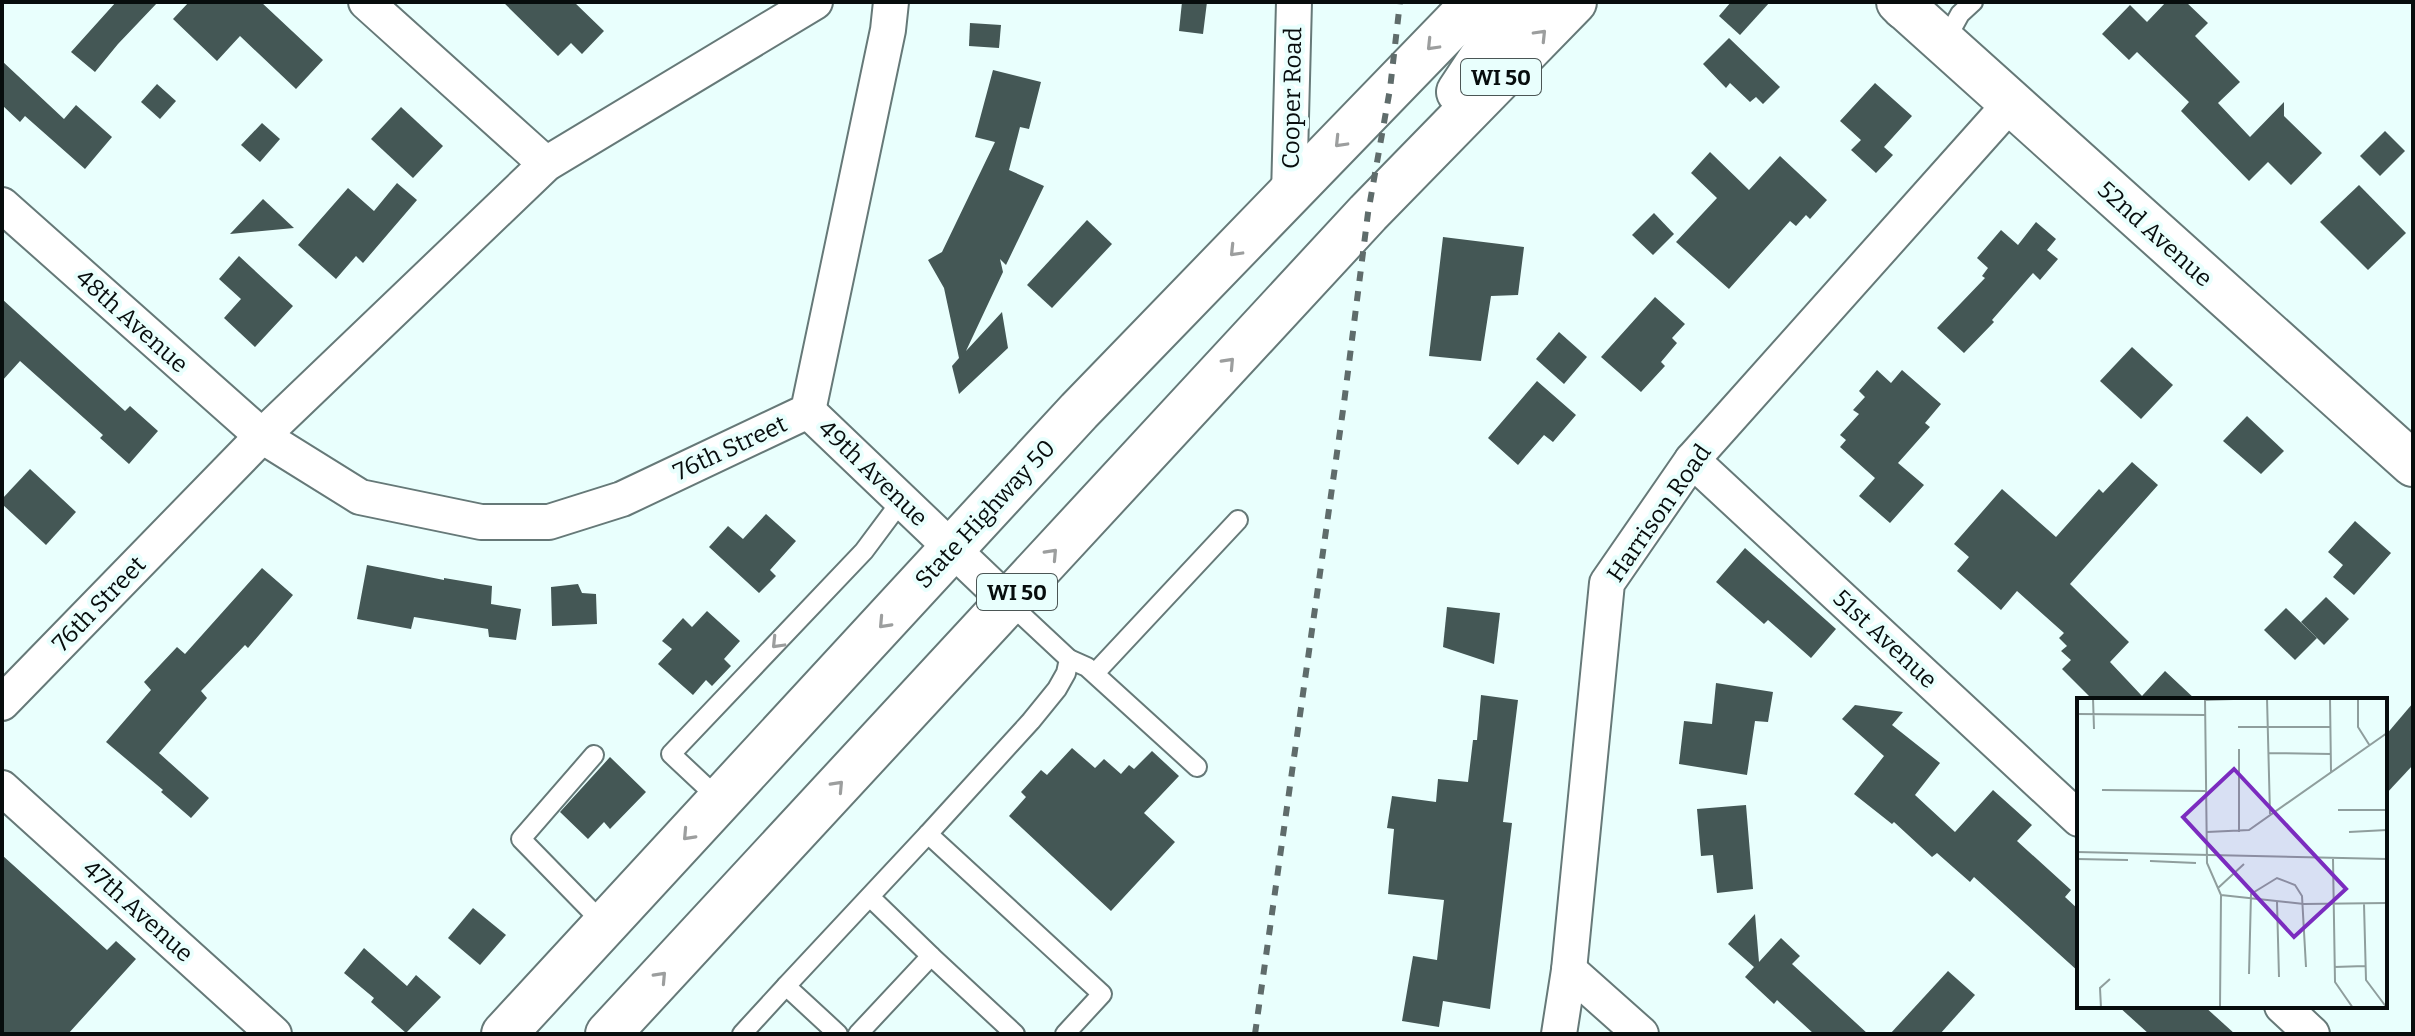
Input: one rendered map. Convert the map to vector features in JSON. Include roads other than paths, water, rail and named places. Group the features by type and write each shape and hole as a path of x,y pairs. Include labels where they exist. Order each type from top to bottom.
{"main road":[{"name":"State Highway 50","path":"504,1034 1079,411 1475,2"},
{"path":"1428,151 1467,78 1524,2"},
{"name":"WI 50","path":"608,1034 1368,213 1574,2"},
{"name":"52nd Avenue","path":"1902,4 2413,464"}],"street":[{"path":"366,2 546,164"},
{"name":"76th Street","path":"2,703 262,436 546,164 815,2"},
{"name":"76th Street","path":"262,436 360,497 481,522 549,522 622,499 808,411 888,30 891,2"},
{"name":"Cooper Road","path":"1289,195 1294,2"},
{"name":"Harrison Road","path":"1559,1034 1569,970 1607,583 1692,460 2010,104"},
{"name":"48th Avenue","path":"2,205 262,436"},
{"name":"49th Avenue","path":"808,411 1008,602"},
{"name":"51st Avenue","path":"1692,460 2077,817"},
{"name":"47th Avenue","path":"2,788 274,1034"},
{"path":"1569,970 1641,1034"},
{"path":"2284,1008 2312,1034"}],"lane":[{"path":"1944,43 1960,14 1973,2"},
{"path":"720,800 671,754 864,551 902,500"},
{"path":"1095,673 1238,520"},
{"path":"1008,602 1069,659 1095,673 1197,767"},
{"path":"742,1034 1031,721 1057,689 1066,673 1069,659"},
{"path":"594,755 521,839 605,925"},
{"path":"928,834 1102,994 1065,1034"},
{"path":"870,897 1015,1034"},
{"path":"858,1034 931,956"},
{"path":"786,986 838,1034"}],"railway":[{"path":"1255,1034 1400,2"}]}
